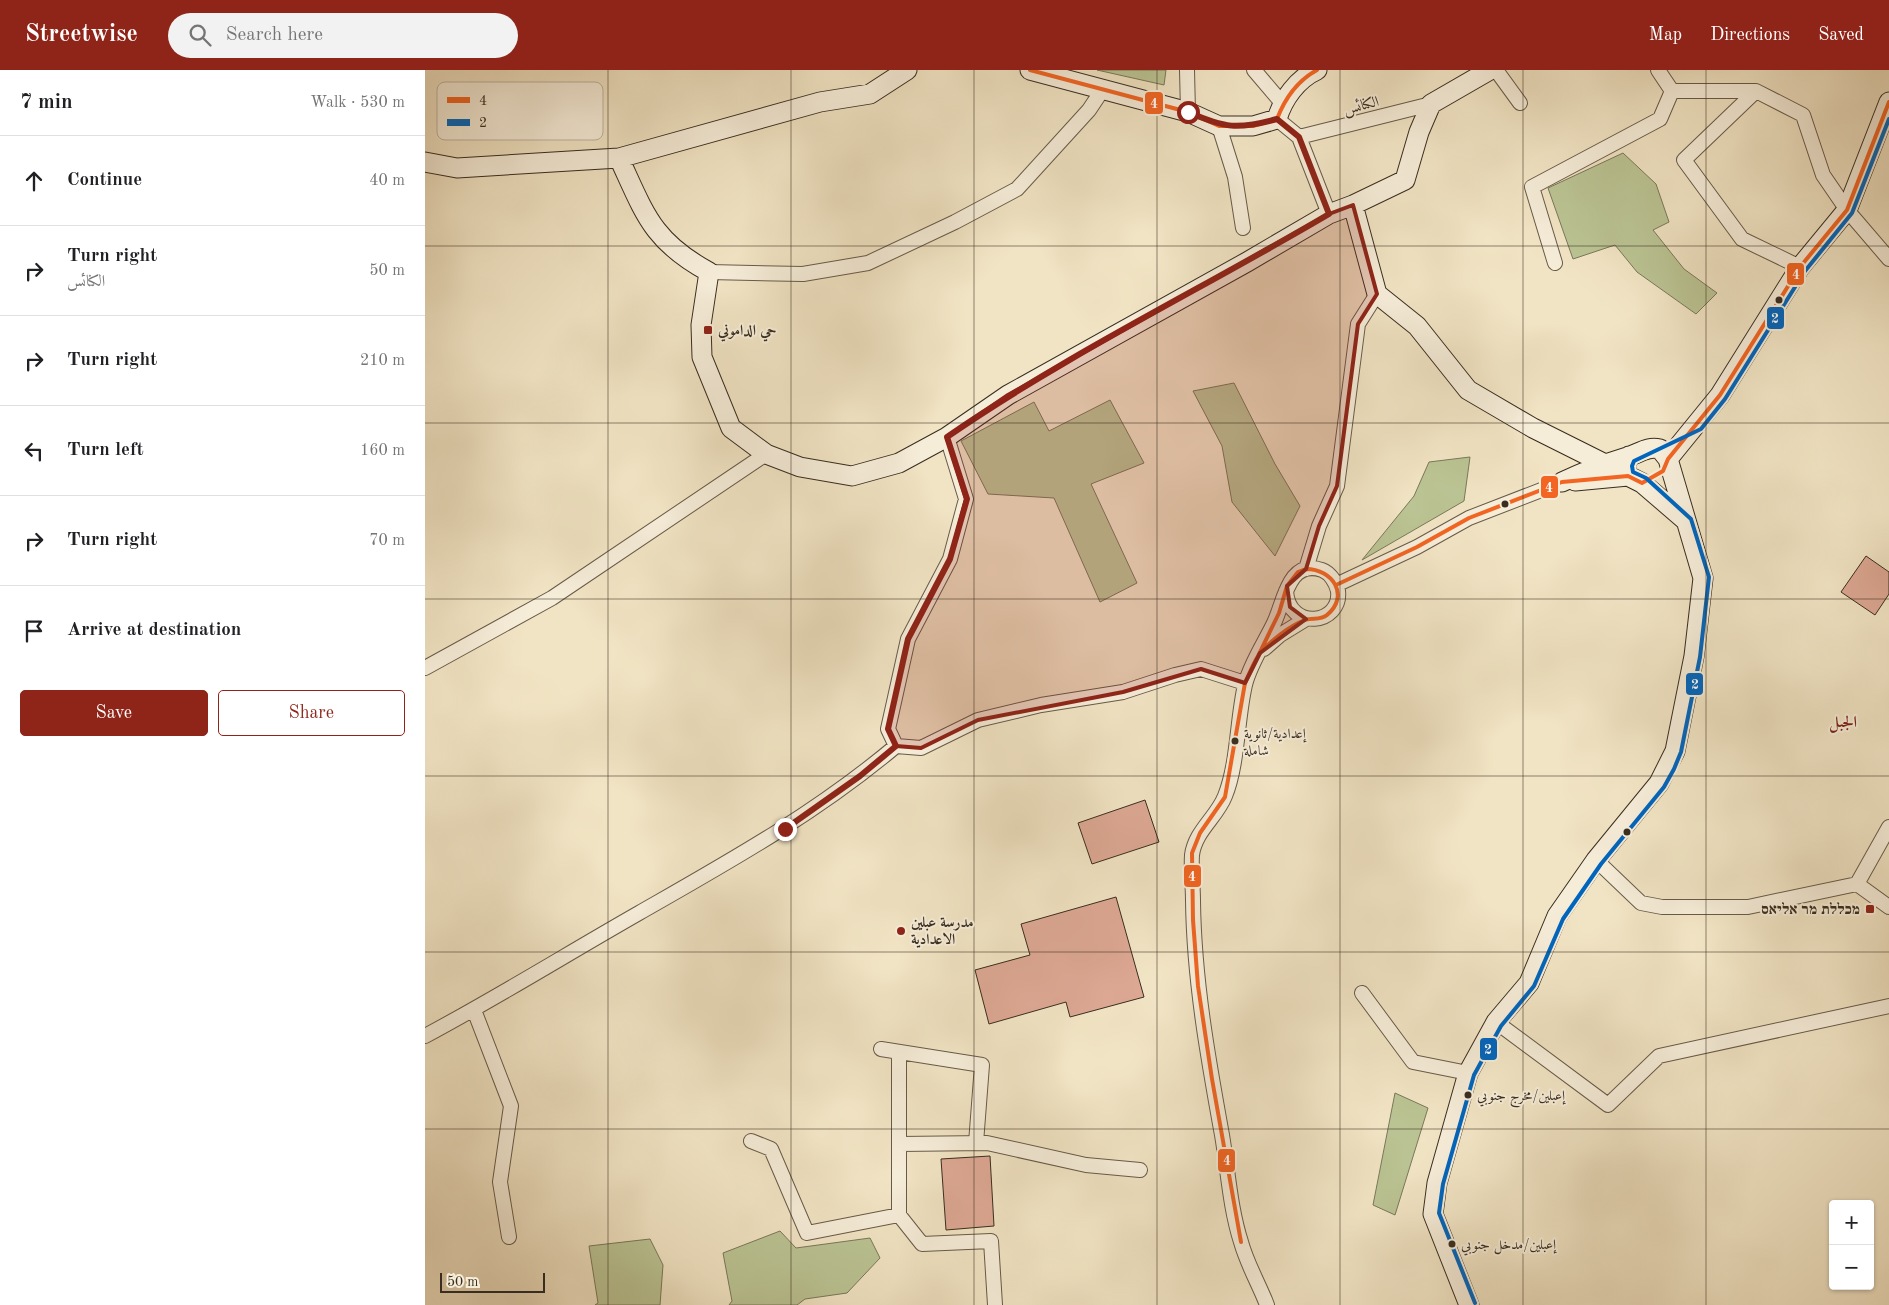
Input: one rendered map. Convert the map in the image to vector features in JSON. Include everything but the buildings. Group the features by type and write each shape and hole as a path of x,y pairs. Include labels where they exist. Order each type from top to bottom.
{"street":[{"path":"425,162 457,168 619,158 820,102 870,94 907,70"},
{"path":"1031,70 1188,112 1219,126 1253,126 1280,111 1307,75 1317,70"},
{"path":"1187,70 1188,112"},
{"path":"1253,70 1299,137 1329,214"},
{"path":"709,272 701,325 702,357 731,428 766,454 800,468 852,476 899,463 947,437 1008,395 1247,262 1329,214 1353,205 1405,180 1419,132 1431,104 1490,70"},
{"path":"1496,70 1520,103"},
{"path":"1658,70 1672,91"},
{"path":"619,158 645,215 662,238 683,258 709,272 803,274 867,263 946,226 1017,189 1089,110 1103,89"},
{"path":"1672,91 1755,91 1803,115 1823,175 1847,210 1889,259"},
{"path":"1555,263 1532,187 1660,119 1672,91"},
{"path":"1755,91 1684,160 1742,240 1800,267"},
{"path":"1561,482 1635,479 1658,476 1725,386 1800,267 1847,210 1889,102"},
{"name":"الكنائس","path":"1299,137 1431,104"},
{"path":"1219,126 1235,177 1243,228"},
{"path":"1353,205 1377,294 1417,326 1468,390 1533,428 1603,463"},
{"path":"1267,1305 1241,1242 1235,1214 1198,986 1193,920 1192,854 1200,834 1225,797 1234,755 1245,683 1279,613 1292,578 1306,569 1319,526 1337,486 1358,324 1377,294"},
{"path":"1336,585 1417,547 1469,518 1561,482 1603,463 1652,447 1697,424"},
{"path":"896,746 888,729 908,639 950,559 967,499 947,437"},
{"path":"1469,1305 1433,1214 1437,1183 1468,1073 1496,1022 1529,983 1557,916 1596,860 1659,783 1675,751 1694,656 1703,578 1668,462 1660,449 1652,447"},
{"path":"425,668 551,598 766,454"},
{"path":"1629,456 1625,466 1635,479 1685,520"},
{"path":"1286,591 1289,607 1297,615 1306,619 1319,619 1332,610 1338,595 1336,585 1325,572 1306,569"},
{"path":"1259,653 1280,635 1306,619"},
{"path":"425,1036 474,1010 785,829 860,776 896,746 921,748 978,720 1041,705 1123,692 1175,675 1201,669 1245,683"},
{"path":"1857,884 1889,827"},
{"path":"1596,860 1641,903 1662,907 1748,907 1857,884 1889,907"},
{"path":"1362,993 1413,1062 1468,1073"},
{"path":"1496,1022 1608,1105 1659,1056 1889,1006"},
{"path":"474,1010 511,1106 500,1182 509,1237"},
{"path":"881,1049 982,1065 977,1143"},
{"path":"899,1052 899,1215 922,1244 991,1241 995,1305"},
{"path":"751,1141 771,1149 807,1233 899,1215"},
{"path":"899,1144 987,1143 1086,1165 1140,1170"}],"highlighted area":[{"path":"1353,205 1377,294 1358,324 1337,486 1319,526 1306,569 1287,586 1290,607 1306,619 1260,653 1245,683 1201,669 1123,692 978,720 921,748 896,746 888,729 908,639 950,559 966,499 947,437 1008,395 1329,214"}],"green space":[{"path":"1097,70 1166,70 1164,85"},
{"path":"1623,153 1656,184 1669,222 1653,230 1684,269 1717,293 1696,314 1637,272 1615,245 1573,259 1548,188"},
{"path":"1234,383 1275,464 1300,506 1275,556 1232,502 1222,446 1193,391"},
{"path":"1110,400 1144,463 1091,484 1137,583 1100,602 1054,498 988,494 961,441 1034,402 1049,431"},
{"path":"1470,457 1464,501 1362,560 1414,496 1429,462"},
{"path":"1395,1093 1428,1108 1395,1215 1373,1205"},
{"path":"780,1231 796,1248 870,1238 880,1258 847,1293 805,1299 797,1305 729,1305 732,1301 723,1253"},
{"path":"650,1239 663,1265 660,1305 595,1305 598,1303 589,1246"}],"transit line":[{"name":"4","path":"1030,70 1188,112 1219,126 1253,126 1277,119"},
{"name":"4","path":"1277,119 1293,91 1303,79 1317,70"},
{"name":"4","path":"1336,585 1417,547 1469,518 1562,482 1628,476 1642,483 1663,471 1668,459 1720,395 1800,267 1847,210 1889,102"},
{"name":"2","path":"1475,1303 1439,1213 1443,1184 1474,1075 1501,1026 1534,986 1563,919 1601,864 1664,787 1674,769 1681,752 1700,657 1709,577 1691,519 1646,478 1633,472 1632,466 1634,461 1701,429 1725,399 1805,271 1852,213 1889,119"},
{"name":"4","path":"1306,569 1298,572 1287,586 1279,613 1245,683 1256,659 1259,655 1265,647 1299,623 1308,619 1324,617 1334,608 1338,592 1331,579 1316,570 1306,569"},
{"name":"4","path":"1212,1079 1198,986 1193,920 1192,853 1200,833 1225,797 1245,683"},
{"name":"4","path":"1212,1079 1241,1242"},
{"name":"4","path":"1212,1079 1241,1242"}],"place":[{"name":"حي الداموني","path":"708,330"},
{"name":"إعدادية/ثانوية شاملة","path":"1235,741"},
{"name":"מכללת מר אליאס","path":"1870,909"},
{"name":"مدرسة عبلين الاعدادية","path":"901,931"},
{"name":"إعبلين/مخرج جنوبي","path":"1468,1095"},
{"name":"إعبلين/مدخل جنوبي","path":"1452,1244"}],"district":[{"name":"الجبل","path":"1843,721"}],"route":[{"path":"785,829 860,776 896,746 888,729 908,639 950,559 967,499 947,437 1008,395 1247,262 1329,214 1299,137 1277,119 1253,126 1219,126 1188,112"}]}
